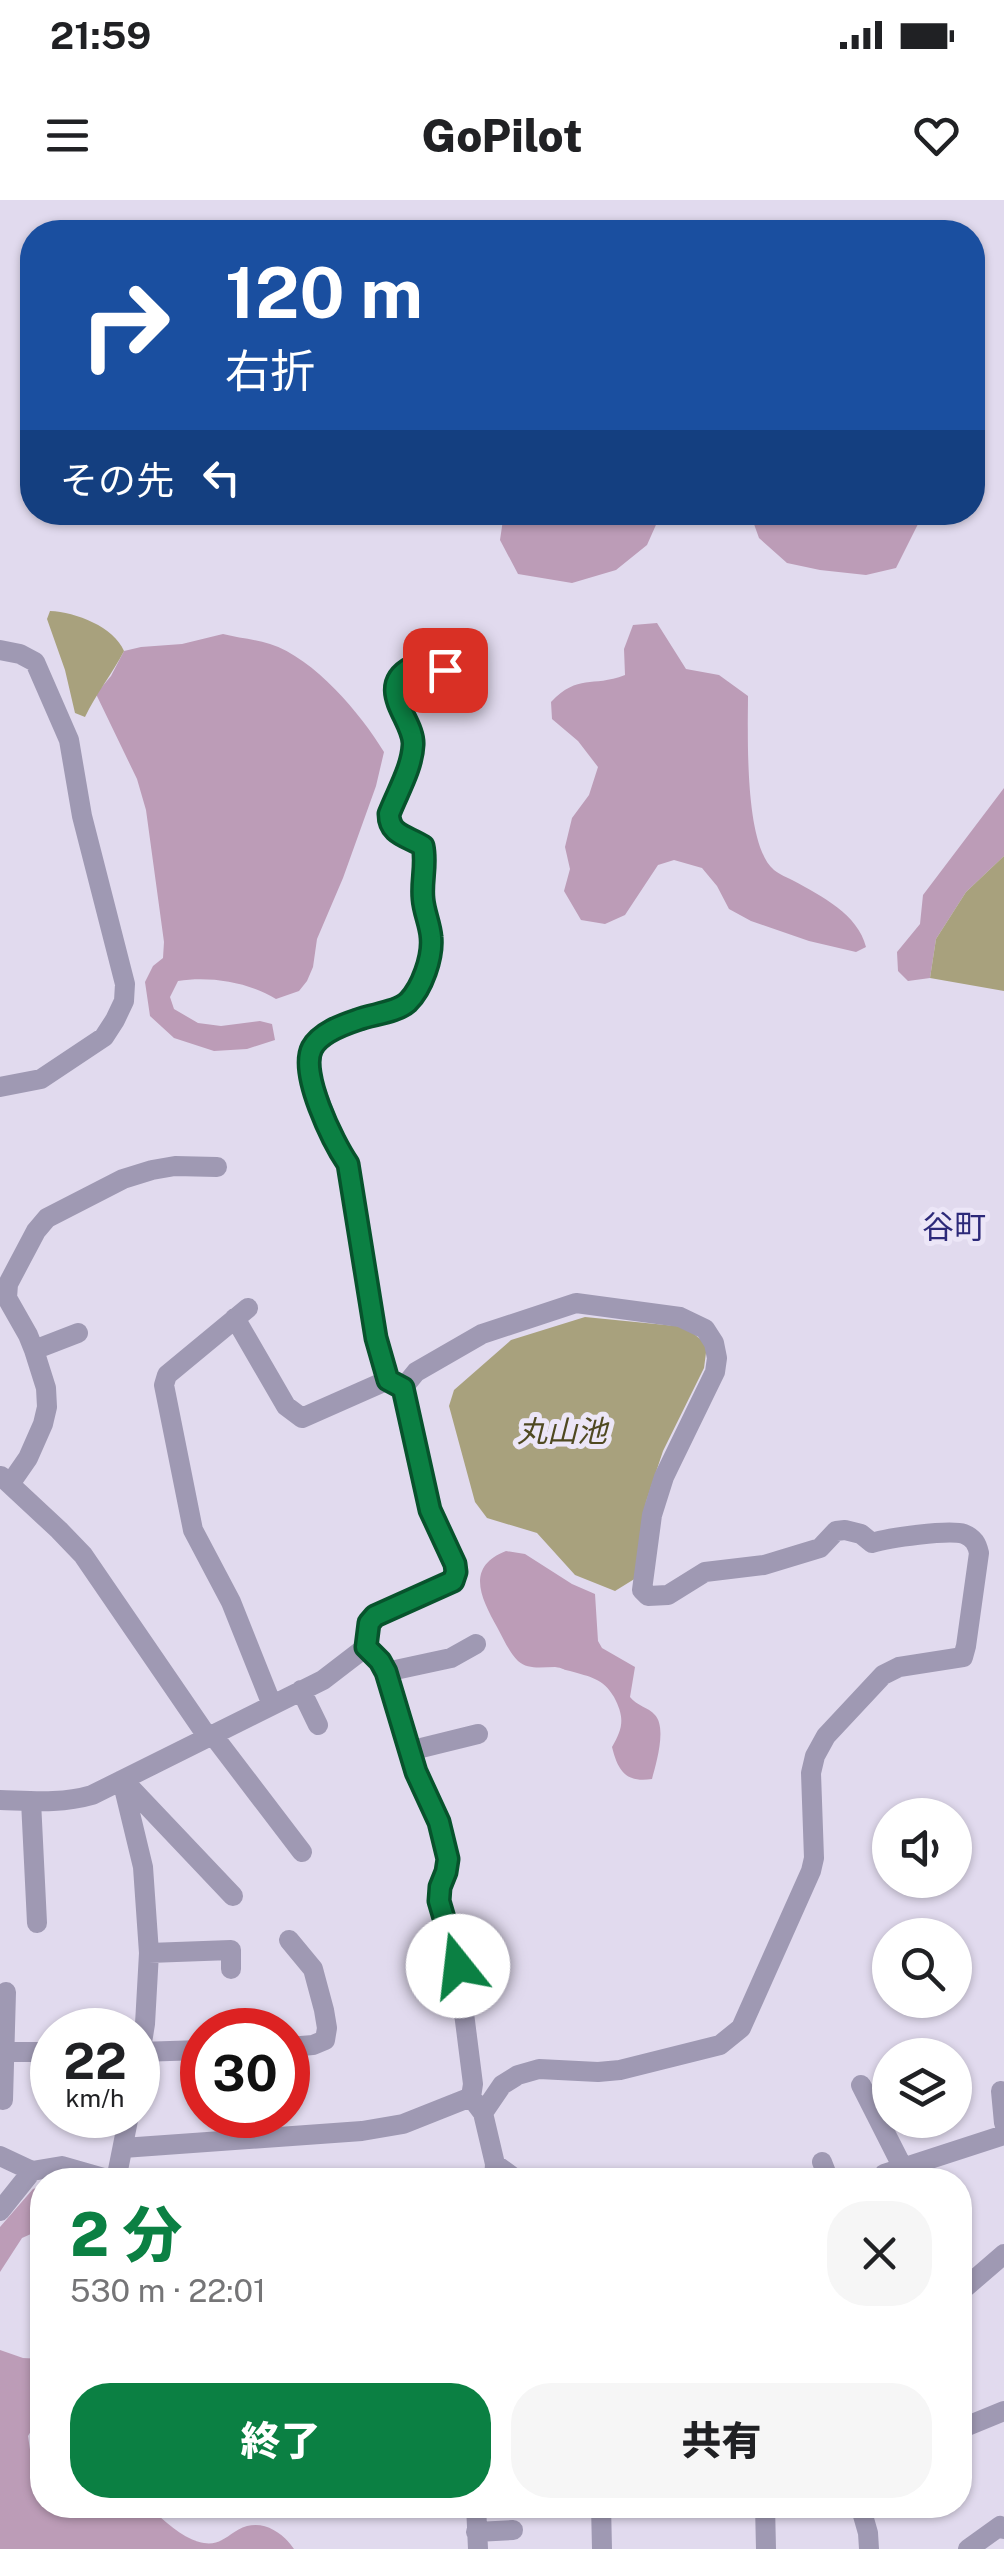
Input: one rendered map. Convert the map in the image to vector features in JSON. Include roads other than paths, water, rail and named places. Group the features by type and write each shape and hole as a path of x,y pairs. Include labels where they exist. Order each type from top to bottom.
{"street":[{"path":"0,650 36,662 69,740 82,816 125,984 124,1001 104,1036 41,1078 0,1087"},
{"path":"0,1800 73,1800 92,1795 323,1680 366,1647 369,1623 375,1616 453,1581 455,1564 430,1510 395,1384 376,1338 348,1164 336,1146 308,1064 314,1045 325,1034 354,1020 398,1008 408,1002 420,984 432,936 423,900 426,857 423,846 396,833 389,825 389,814 413,752 414,738 400,712 396,685 404,671 412,667 431,672 474,661"},
{"path":"217,1167 174,1166 124,1179 47,1218 36,1230 8,1284 7,1298 34,1350 46,1388 47,1407 44,1424 28,1458 5,1480 83,1556 210,1735 302,1852"},
{"path":"272,1705 231,1602 193,1530 164,1385 167,1376 241,1313 286,1406 302,1418 395,1384 482,1334 576,1303 680,1318 705,1329 717,1358 710,1385 664,1478 652,1516 642,1590 648,1596 668,1595 705,1572 764,1565 820,1548 836,1531 861,1534 872,1543 949,1532 963,1534 973,1539 978,1553 963,1657 899,1667 883,1675 826,1736 815,1756 811,1773 811,1871 741,2028 720,2045 620,2070 539,2069 518,2075 477,2105 402,2124 362,2131 310,2127"},
{"path":"34,1350 78,1332"},
{"path":"386,1672 451,1658 476,1644"},
{"path":"366,1647 386,1672 409,1751 439,1822 448,1859 439,1901 458,1966 473,2084 493,2168"},
{"path":"302,1690 318,1725"},
{"path":"409,1751 478,1734"},
{"path":"122,1780 233,1896"},
{"path":"122,1780 142,1868 149,1953 146,2008"},
{"path":"31,1801 36,1924"},
{"path":"290,1940 314,1970 327,2028 325,2040 310,2045"},
{"path":"149,1953 231,1950 231,1969"},
{"path":"3,2100 6,1992"},
{"path":"6,2052 30,2052"},
{"path":"860,2085 893,2168"},
{"path":"1001,2091 1004,2124"},
{"path":"903,2168 1004,2135"},
{"path":"117,2168 125,2138"},
{"path":"123,2148 194,2138"},
{"path":"0,2156 30,2170"},
{"path":"0,2211 30,2174"},
{"path":"972,2282 1004,2254"},
{"path":"972,2425 1004,2411"},
{"path":"601,2518 602,2549"},
{"path":"765,2518 766,2549"},
{"path":"864,2518 870,2549"},
{"path":"968,2549 1000,2526 1004,2529"},
{"path":"477,2540 512,2530"}],"water":[{"path":"50,611 93,622 112,635 124,651 85,717 75,713 47,619"},
{"path":"1004,856 1004,991 930,978 936,939 966,892"},
{"name":"丸山池","path":"585,1317 686,1327 707,1345 704,1368 663,1451 646,1502 636,1578 615,1591 575,1575 537,1533 487,1518 475,1502 449,1406 454,1390 511,1340"}],"district":[{"name":"谷町","path":"954,1227"}]}
